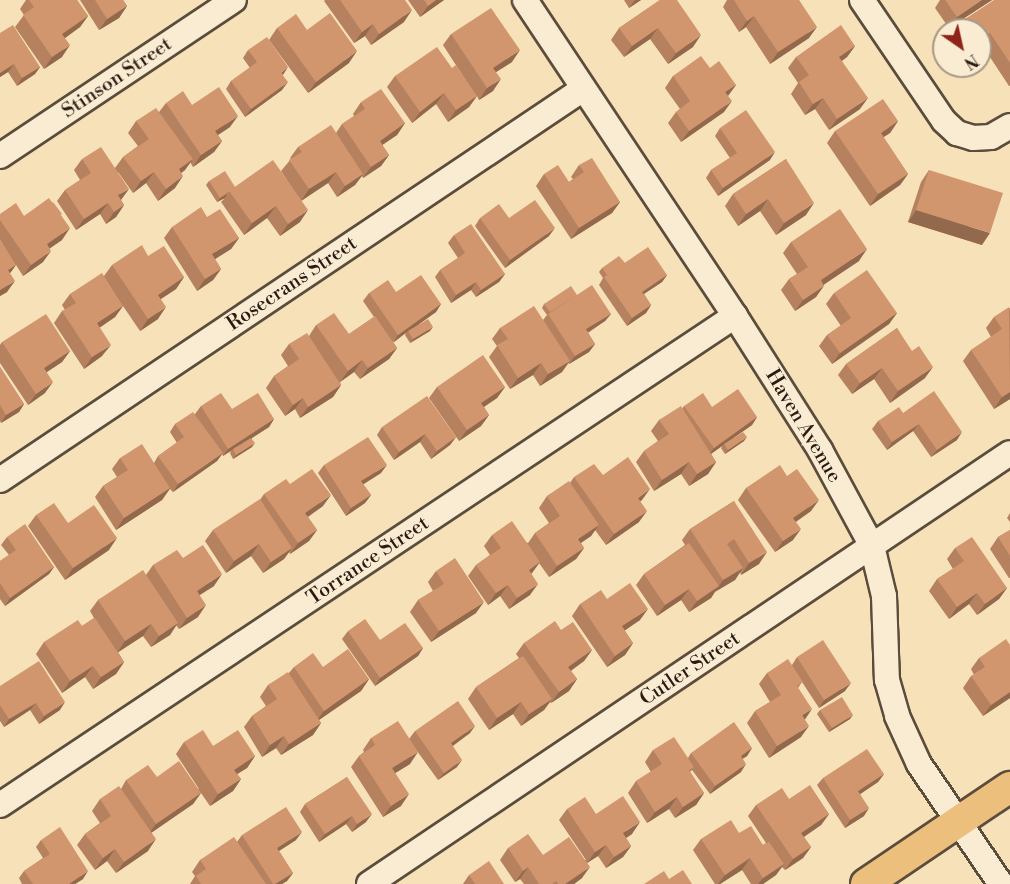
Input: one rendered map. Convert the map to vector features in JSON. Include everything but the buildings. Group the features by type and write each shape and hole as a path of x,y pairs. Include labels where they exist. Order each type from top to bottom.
{"main road":[{"path":"866,884 1010,787"}],"street":[{"name":"Stinson Street","path":"0,156 234,0"},
{"name":"Haven Avenue","path":"525,0 735,316 820,450 872,546 884,596 887,680 897,716 919,764 1001,884"},
{"path":"862,0 944,122 957,133 973,138 991,137 1010,126"},
{"name":"Rosecrans Street","path":"0,480 583,89"},
{"name":"Torrance Street","path":"0,805 735,316"},
{"name":"Cutler Street","path":"369,884 1010,453"}]}
